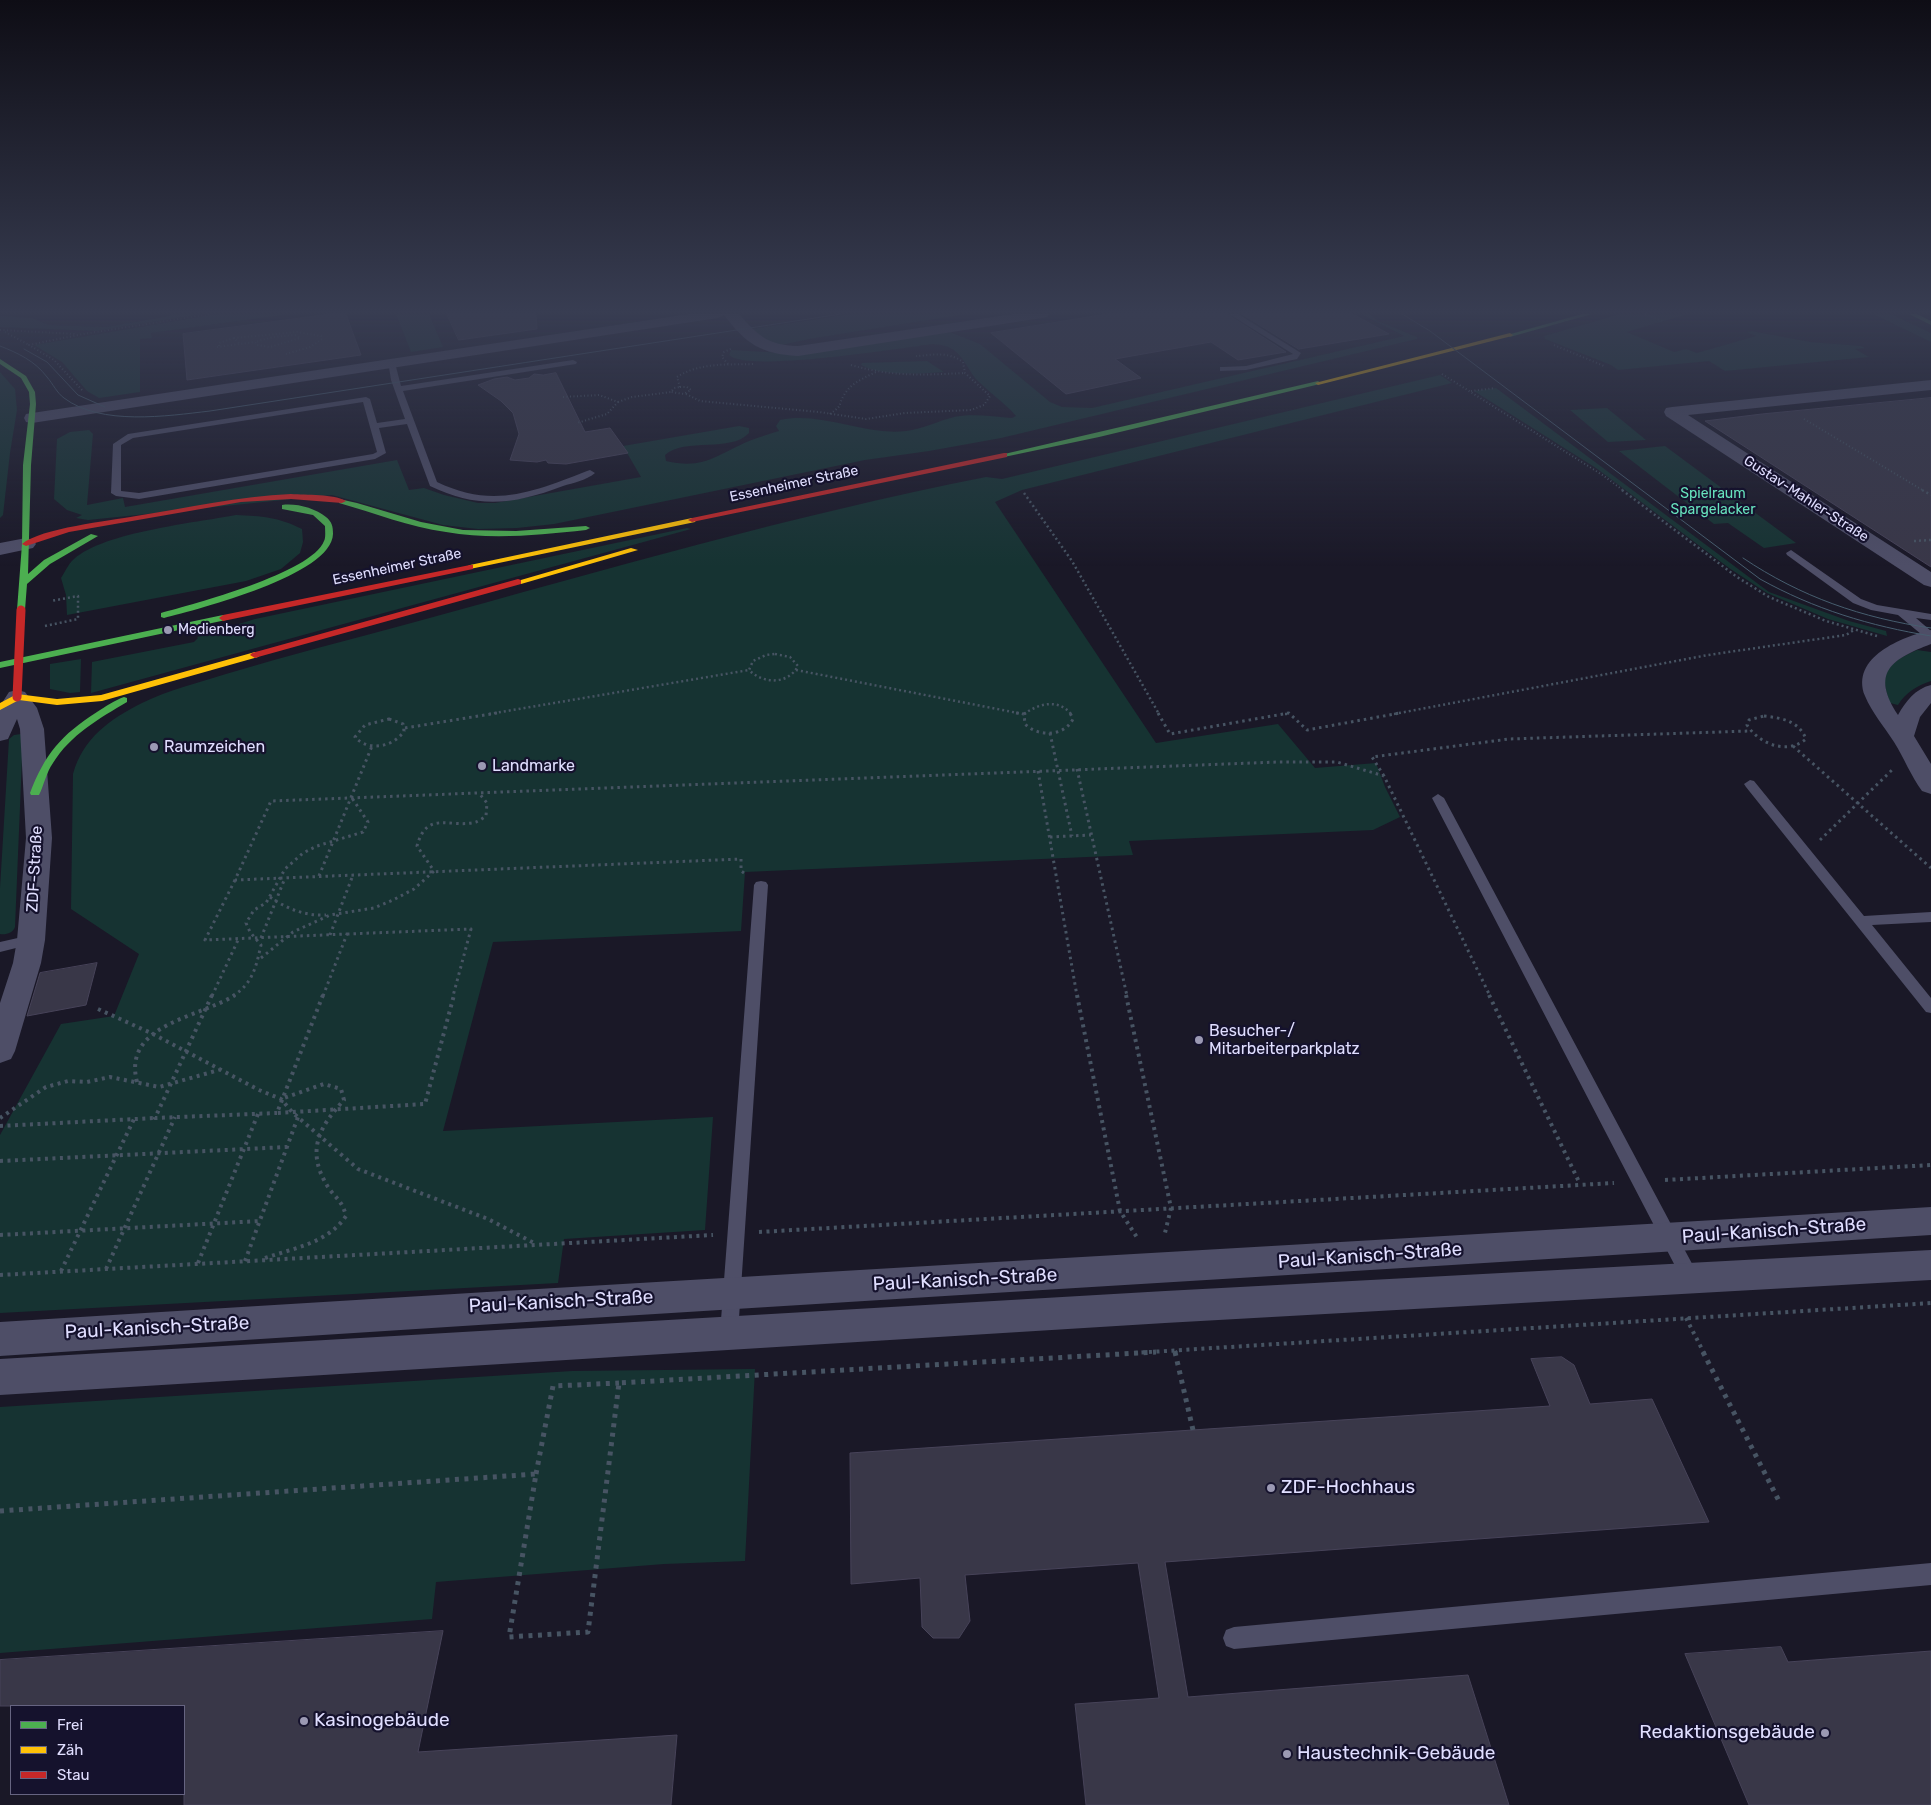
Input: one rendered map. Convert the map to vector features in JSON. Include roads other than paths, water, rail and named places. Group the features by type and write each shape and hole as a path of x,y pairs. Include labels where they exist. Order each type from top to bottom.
{"main road":[{"path":"32,398 27,465 30,514 21,610 8,702 87,701 648,546"},
{"path":"915,462 1210,398"},
{"name":"Essenheimer Straße","path":"0,664 837,491 1099,435 1253,398"},
{"path":"706,529 837,491"},
{"path":"26,544 52,532 255,498 307,496 352,503 414,523 446,530 483,534 591,527 498,546"},
{"path":"26,544 53,543 145,524 255,506 295,508 312,512 330,526 331,535 327,545 316,558 300,568 258,586 156,617 273,593"},
{"path":"54,520 100,524"},
{"path":"23,583 48,561 94,536"},
{"path":"10,648 29,644"},
{"path":"35,793 52,757 70,736 104,711 161,682"}],"street":[{"path":"32,418 161,398"},
{"name":"Gustav-Mahler-Straße","path":"1810,398 1672,412 1931,581"},
{"path":"0,549 26,544"},
{"path":"1925,777 1902,736 1878,700 1873,686 1874,674 1884,657 1931,631"},
{"path":"1902,736 1904,727 1918,702 1931,692"},
{"path":"0,734 8,702"},
{"name":"ZDF-Straße","path":"0,1051 27,963 31,940 39,838 32,729 25,708 8,702"},
{"name":"Paul-Kanisch-Straße","path":"6,1337 1931,1221"},
{"path":"0,1377 1165,1307 1931,1265"}],"lane":[{"path":"401,398 434,484 444,490 480,499 519,498 535,494 590,473"},
{"path":"366,399 376,426 382,453 375,456 140,496 116,493 117,444 130,436 366,399"},
{"path":"376,426 410,421"},
{"path":"1791,553 1856,601 1875,608 1902,613 1931,631"},
{"path":"1902,613 1931,631"},
{"path":"1750,784 1931,1008"},
{"path":"1438,798 1691,1279"},
{"path":"730,1333 761,885"},
{"path":"1860,921 1931,917"},
{"path":"0,947 31,940"},
{"path":"1234,1638 1931,1574"}],"tram line":[{"path":"64,398 79,407 96,413 135,417 210,411 293,398"},
{"path":"85,398 105,407"},
{"path":"1519,398 1760,579 1822,608 1886,627 1931,636"},
{"path":"1743,558 1787,584 1833,604 1856,612 1905,624 1931,628"}],"place":[{"name":"Medienberg","path":"168,630"},
{"name":"Raumzeichen","path":"154,747"},
{"name":"Landmarke","path":"482,766"},
{"name":"Besucher-/ Mitarbeiterparkplatz","path":"1199,1040"},
{"name":"ZDF-Hochhaus","path":"1271,1488"},
{"name":"Kasinogebäude","path":"304,1721"},
{"name":"Redaktionsgebäude","path":"1825,1733"},
{"name":"Haustechnik-Gebäude","path":"1287,1754"}],"park label":[{"name":"Spielraum Spargelacker","path":"1713,502"}]}
